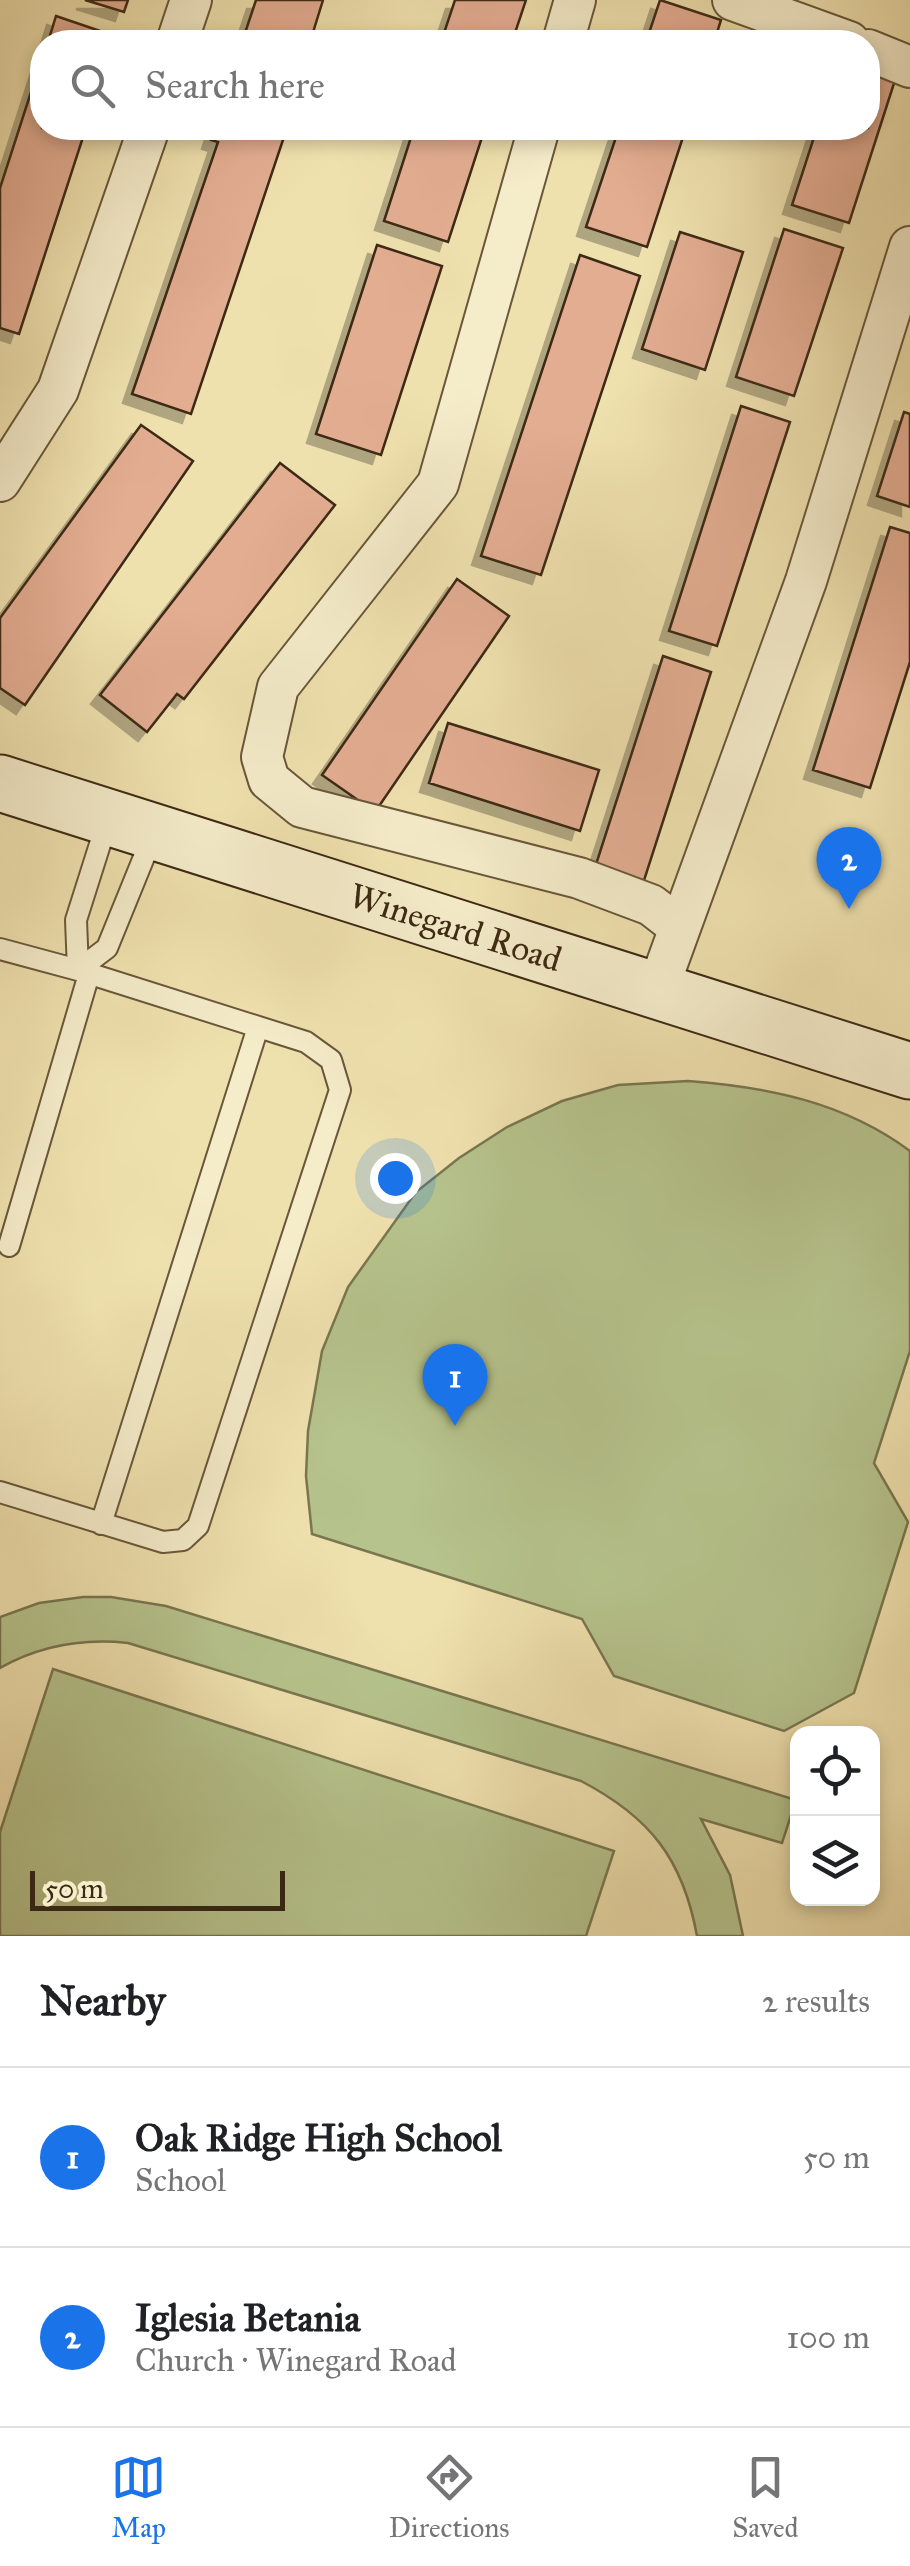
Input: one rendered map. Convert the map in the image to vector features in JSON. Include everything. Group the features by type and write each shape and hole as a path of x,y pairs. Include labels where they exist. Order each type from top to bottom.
{"street":[{"path":"181,30 191,0"},
{"path":"566,30 575,0"},
{"path":"733,0 816,30"},
{"path":"880,55 910,66"},
{"path":"0,480 58,390 145,140"},
{"path":"536,140 438,484 278,686 262,757 269,780 302,807 579,878 651,905 678,926"},
{"path":"657,990 806,581 910,246"},
{"name":"Winegard Road","path":"0,783 910,1071"}],"lane":[{"path":"9,1246 83,972 76,920 132,824"},
{"path":"83,972 107,948 132,824"},
{"path":"0,949 306,1042 330,1060 340,1090 198,1526 184,1540 163,1542 0,1492"},
{"path":"101,1524 258,1027"}],"green space":[{"path":"688,1081 776,1093 859,1120 910,1151 910,1351 874,1463 908,1522 854,1693 784,1731 614,1676 582,1619 312,1534 306,1476 308,1431 322,1351 348,1287 416,1192 459,1158 507,1127 562,1101 618,1085"},
{"path":"111,1597 166,1606 790,1798 790,1818 782,1843 701,1819 730,1875 743,1936 697,1936 683,1884 660,1843 626,1810 581,1781 128,1643 62,1645 0,1668 0,1617 39,1603"},
{"path":"53,1669 614,1851 586,1936 0,1936 0,1832"}],"building":[{"path":"85,0 128,0 124,12"},
{"path":"256,0 323,0 314,30 246,30"},
{"path":"455,0 526,0 516,30 445,30"},
{"path":"660,0 721,20 718,30 650,30"},
{"path":"56,16 97,30 52,30"},
{"path":"880,69 897,74 880,127"},
{"path":"30,95 30,140 82,140 19,334 0,328 0,188"},
{"path":"211,140 283,140 191,414 132,394 218,142"},
{"path":"410,140 481,140 448,242 384,221"},
{"path":"615,140 682,140 647,247 586,227"},
{"path":"813,140 876,140 849,223 792,205"},
{"path":"784,229 843,248 794,396 736,377"},
{"path":"680,232 743,252 705,370 642,349"},
{"path":"377,245 442,266 381,455 316,434"},
{"path":"580,255 640,276 541,575 481,556"},
{"path":"741,406 790,422 717,646 669,631"},
{"path":"904,412 910,414 910,507 877,496"},
{"path":"141,425 193,461 25,705 0,688 0,618"},
{"path":"280,463 335,505 184,699 177,694 147,732 100,695"},
{"path":"890,527 910,533 910,662 870,788 813,770"},
{"path":"457,579 509,616 375,812 322,775"},
{"path":"663,656 711,672 639,896 591,880"},
{"path":"448,723 599,770 580,831 429,783"}],"place":[{"name":"Iglesia Betania","path":"849,909"},
{"name":"Oak Ridge High School","path":"455,1426"}]}
